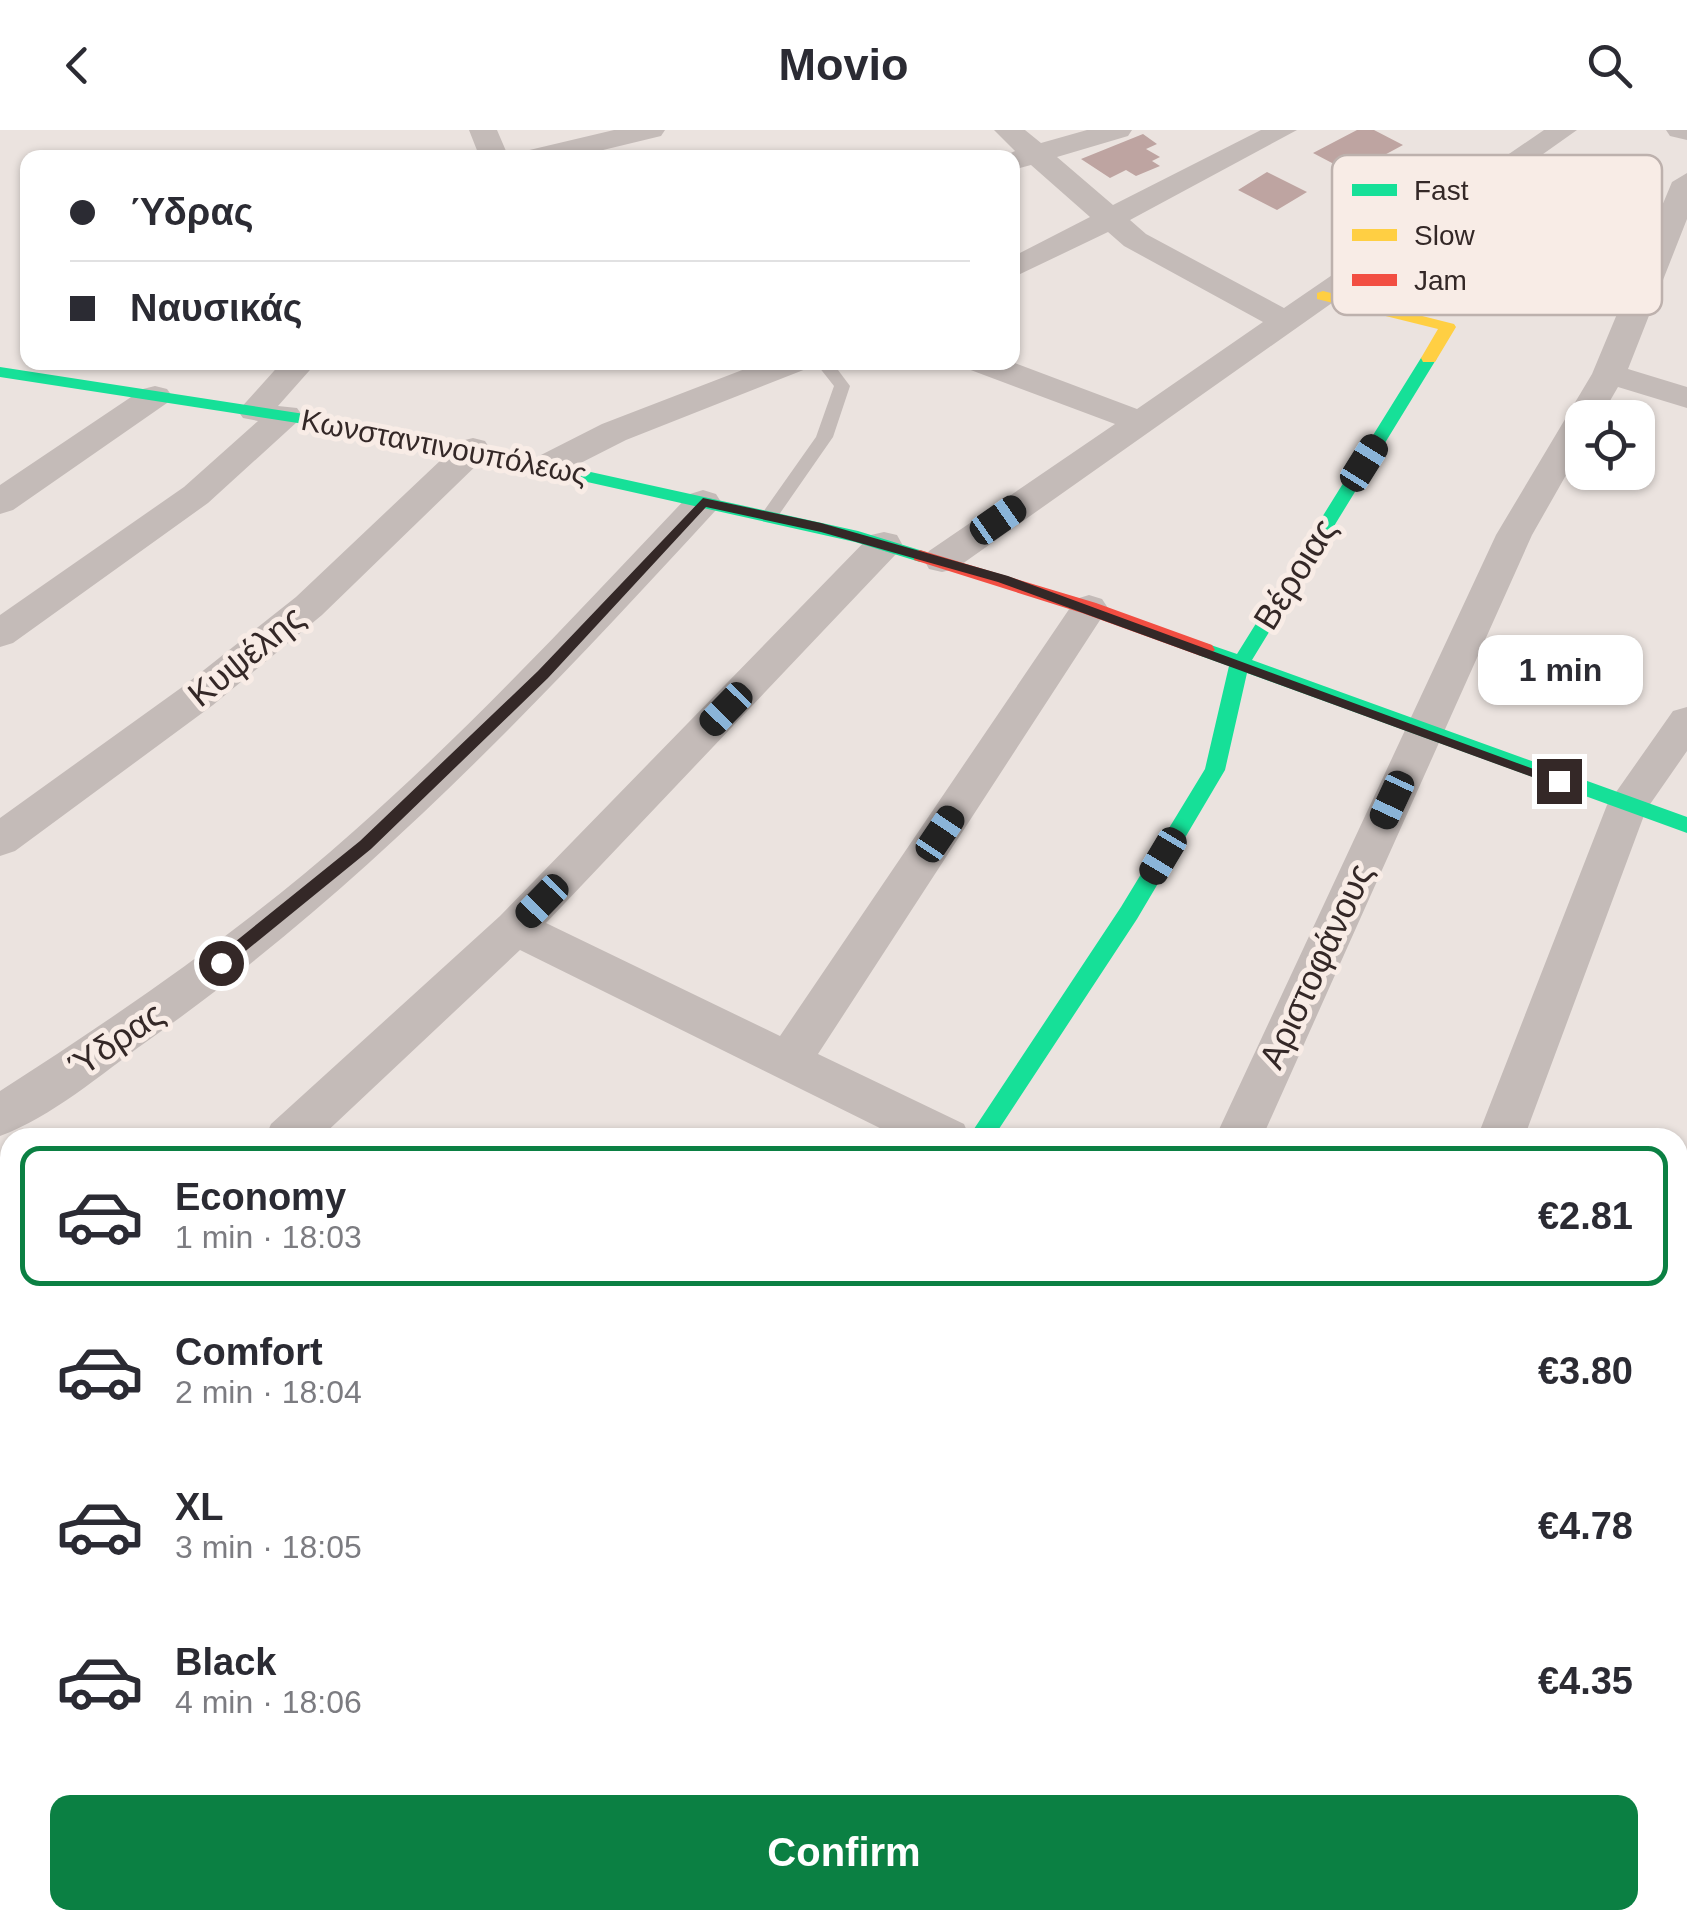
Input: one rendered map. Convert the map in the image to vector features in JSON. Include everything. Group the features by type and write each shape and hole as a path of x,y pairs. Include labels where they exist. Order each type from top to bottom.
{"street":[{"path":"565,150 651,130"},
{"path":"1023,159 1118,130"},
{"path":"1020,265 1283,130"},
{"path":"1527,155 1563,130"},
{"path":"1023,159 1162,256 1286,322"},
{"name":"Αριστοφάνους","path":"1662,244 1687,182"},
{"path":"942,560 1332,290"},
{"name":"Βέροιας","path":"1323,296 1332,298"},
{"name":"Βέροιας","path":"987,1128 1128,914 1214,770 1238,666 1448,327 1400,315"},
{"name":"Αριστοφάνους","path":"1594,400 1610,374 1634,315"},
{"path":"0,634 196,495 270,412 296,370"},
{"path":"547,466 614,432 773,370"},
{"path":"1001,370 1141,422"},
{"name":"Κωνσταντινουπόλεως","path":"0,372 270,412 473,450 884,544 1089,608 1238,666 1687,826"},
{"path":"1610,374 1687,398"},
{"path":"0,502 155,396"},
{"name":"Αριστοφάνους","path":"1243,1128 1514,535 1565,449"},
{"name":"Κυψέλης","path":"0,840 123,753 282,628 473,450"},
{"name":"Ύδρας","path":"0,1116 163,1010 366,845 543,674 703,502"},
{"path":"299,1128 515,928 884,544"},
{"path":"790,1059 1089,608"},
{"path":"1504,1128 1627,805 1687,720"},
{"path":"515,928 927,1128"}],"lane":[{"path":"770,515 834,416 842,386 830,370"}],"building":[{"path":"1357,130 1374,130 1403,145 1384,155 1332,155 1332,163 1313,153"},
{"path":"1143,134 1157,144 1146,149 1160,157 1152,161 1160,166 1136,176 1126,170 1110,178 1081,159"},
{"path":"1267,172 1307,192 1277,210 1238,190"}],"traffic: fast":[{"path":"987,1128 1129,913 1215,770 1239,666 1429,358"},
{"path":"0,372 382,431 858,537 920,556"},
{"path":"1205,650 1687,825"}],"traffic: slow":[{"path":"1323,296 1332,298"},
{"path":"1400,315 1448,327 1429,358"}],"traffic: jam":[{"path":"920,556 1089,608 1205,650"}],"route":[{"path":"221,963 366,845 543,674 703,502 821,528 1003,579 1559,781"}]}
